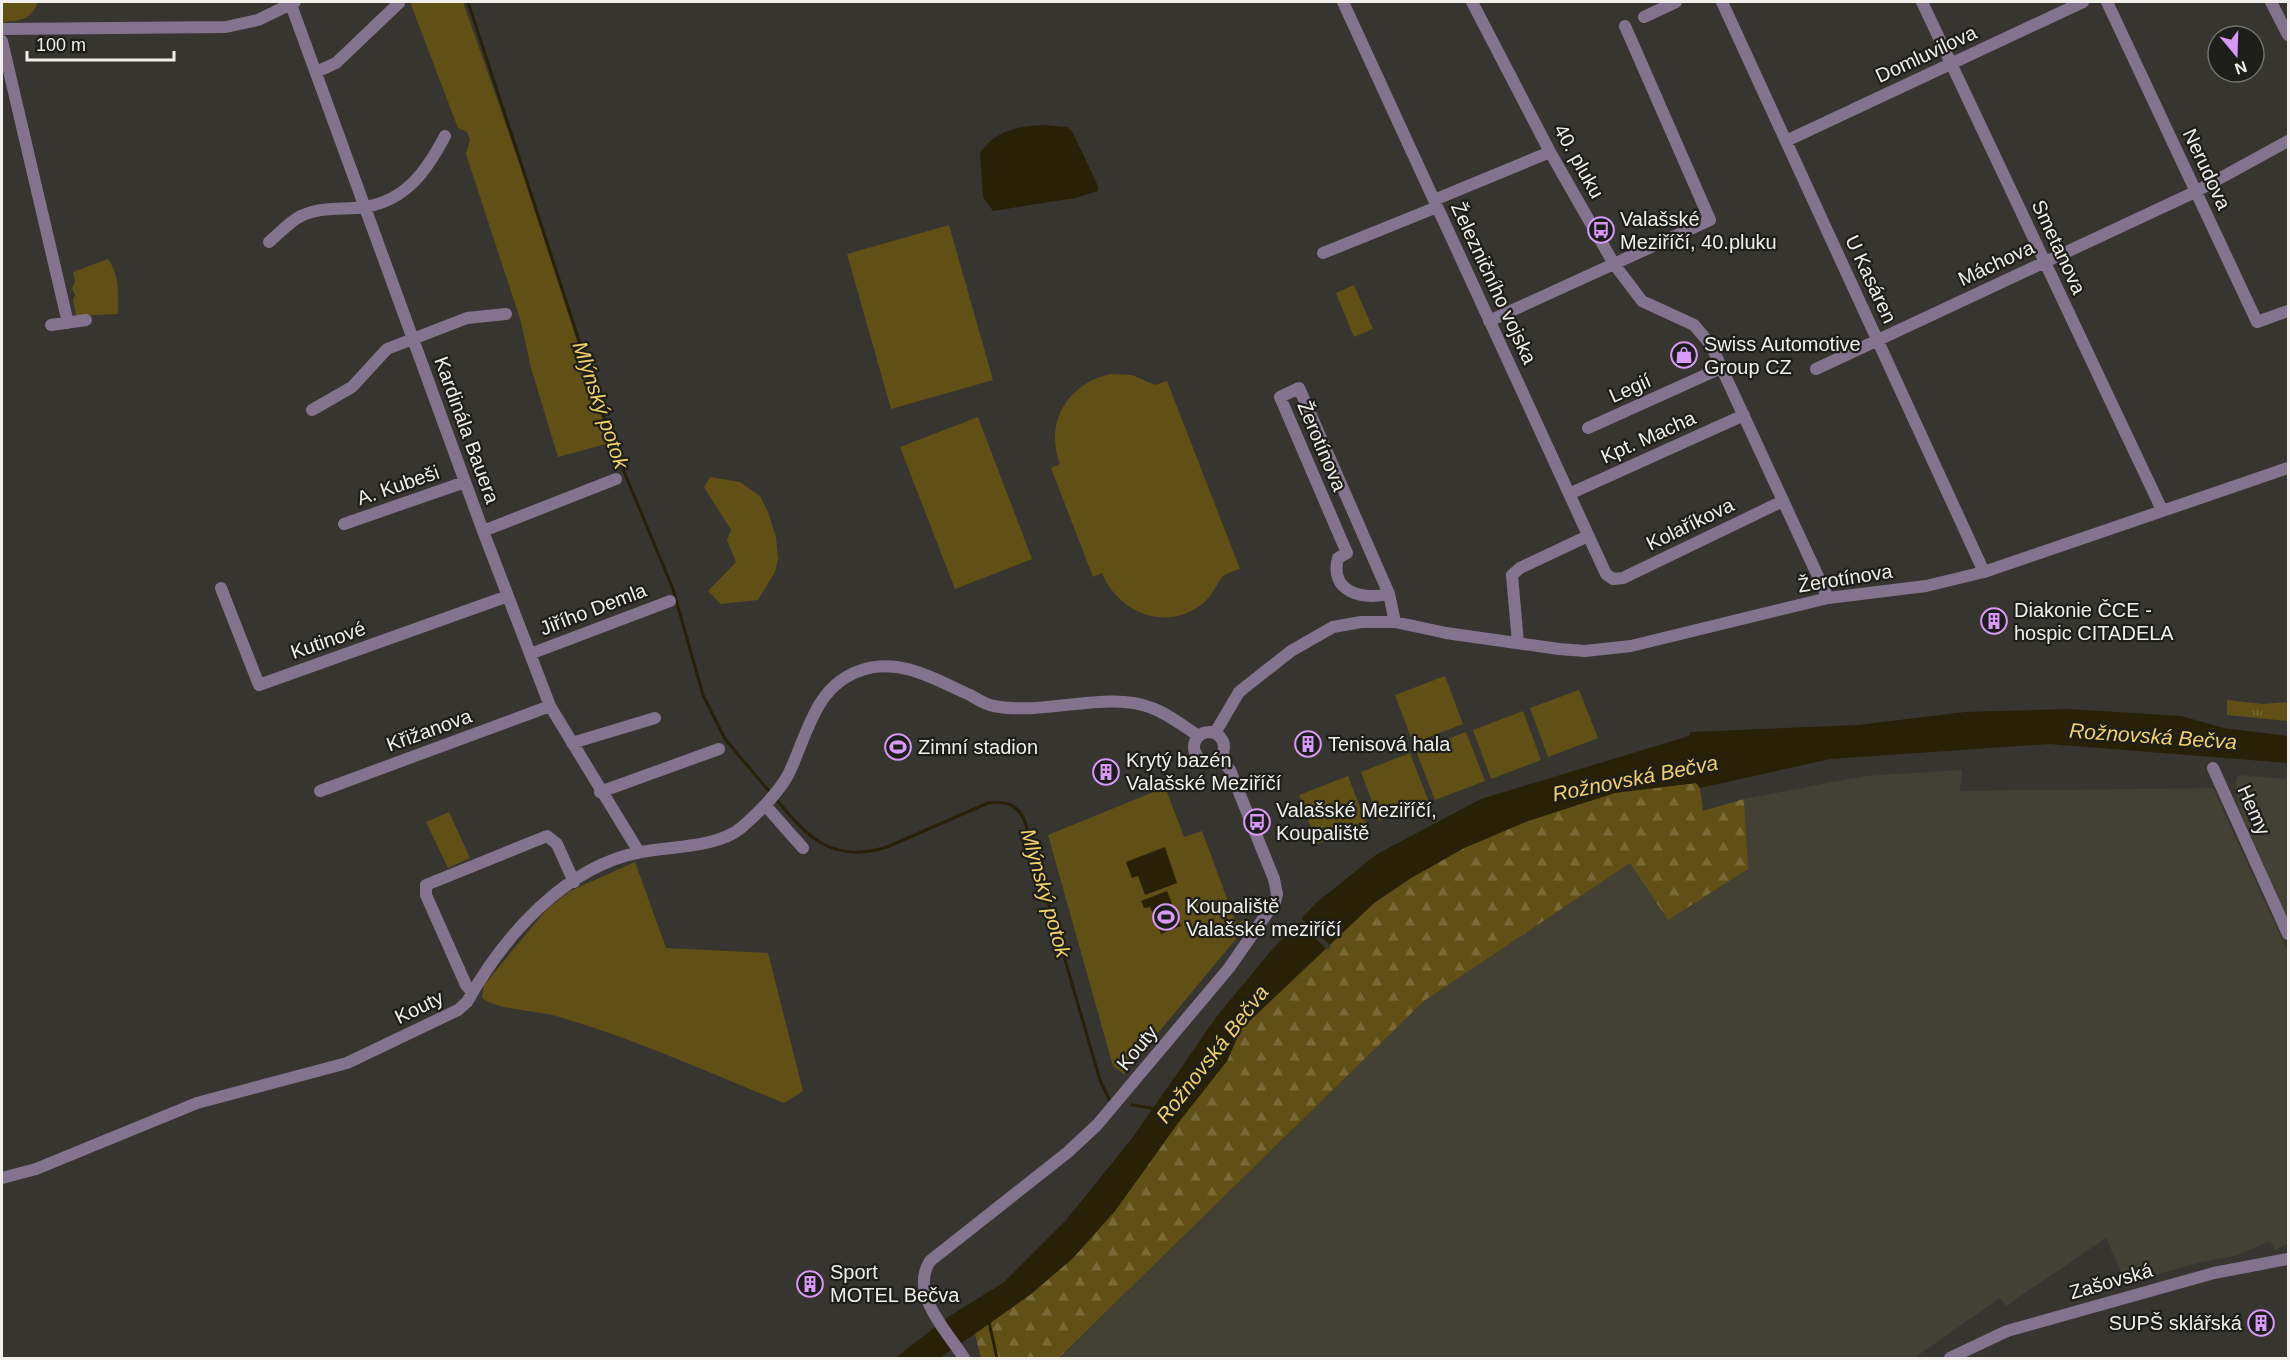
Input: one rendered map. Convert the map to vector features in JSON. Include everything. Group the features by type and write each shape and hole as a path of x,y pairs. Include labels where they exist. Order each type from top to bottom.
{"street":[{"name":"Železničního vojska","path":"1343,2 1588,536 1604,570 1613,579"},
{"name":"40. pluku","path":"1472,2 1550,152 1614,264 1642,301 1660,312 1686,321 1700,330 1711,345 1828,598"},
{"path":"1644,17 1676,2"},
{"name":"U Kasáren","path":"1722,2 1984,572"},
{"name":"Smetanova","path":"1922,2 2162,510"},
{"name":"Domluvilova","path":"1786,141 2083,2"},
{"name":"Nerudova","path":"2107,2 2257,322 2289,311"},
{"path":"2271,2 2289,36"},
{"path":"2,29 226,27 251,22 292,3"},
{"name":"Kardinála Bauera","path":"292,3 465,482 550,706 600,792 639,852"},
{"path":"316,72 336,63 399,3"},
{"path":"1490,321 1710,220 1625,26"},
{"path":"2,41 68,323"},
{"path":"269,242 300,216 330,207 365,207 390,200 414,185 431,164 445,136"},
{"name":"Máchova","path":"1816,369 2196,192 2289,141"},
{"path":"1323,253 1550,152"},
{"path":"312,410 352,387 387,349 467,318 506,314"},
{"path":"51,325 86,320"},
{"name":"Legií","path":"1588,428 1721,368"},
{"name":"Žerotínova","path":"1347,553 1280,397 1299,388 1389,594 1395,622"},
{"name":"Kpt. Macha","path":"1569,494 1744,415"},
{"name":"Žerotínova","path":"1215,733 1239,692 1291,651 1333,627 1361,622 1395,622 1518,644 1585,651 1631,646 1828,598 1926,586 1984,572 2289,468"},
{"path":"483,531 616,479"},
{"name":"A. Kubeši","path":"344,524 465,482"},
{"name":"Kolaříkova","path":"1613,579 1627,576 1783,501"},
{"path":"1518,644 1512,575 1520,568 1588,536"},
{"path":"1369,550 1347,553 1338,558 1335,571 1341,585 1359,594 1374,597 1389,594"},
{"name":"Kutinové","path":"221,588 259,685 508,596"},
{"name":"Jiřího Demla","path":"530,654 670,601"},
{"name":"Kouty","path":"2,1178 36,1169 198,1103 348,1063 458,1010 513,937 545,901 598,866 639,852 699,843 740,829 765,805 788,775 817,705 829,690 862,670 883,666 905,668 924,674 992,706 1026,709 1107,703 1151,707 1198,736"},
{"name":"Křižanova","path":"320,791 550,706"},
{"path":"572,743 655,718"},
{"path":"1215,733 1209,732 1198,736 1194,747 1198,758 1209,763 1220,758"},
{"name":"Kouty","path":"964,1359 927,1299 923,1284 930,1261 1068,1152 1108,1114 1229,968 1274,905 1277,894 1274,879 1230,770 1220,758 1225,747 1220,736 1215,733"},
{"path":"600,792 719,749"},
{"name":"Hemy","path":"2213,768 2289,934"},
{"path":"765,805 803,848"},
{"path":"472,992 466,985 426,895 426,885 547,836 557,844 574,882"},
{"name":"Zašovská","path":"1950,1359 2007,1331 2214,1273 2289,1259"}],"shaded area":[{"path":"1962,770 1960,791 2213,788 2288,952 2288,1244 2275,1250 2270,1241 2238,1255 2197,1263 2126,1283 2106,1238 2006,1306 2000,1298 1914,1358 1060,1358 1424,1001 1630,863 1747,869 1744,799 1865,776"},
{"path":"2238,775 2288,779 2288,921 2239,809 2235,786"}],"green space":[{"path":"2,2 38,2 28,16 2,22"},
{"path":"410,2 463,2 521,168 610,443 558,457 531,368 521,322 466,154 470,139 467,132 458,128"},
{"path":"949,225 993,380 891,409 847,254"},
{"path":"108,259 117,279 118,314 76,316 73,300 75,295 72,288 75,282 73,272"},
{"path":"1354,285 1373,329 1354,337 1336,293"},
{"path":"1111,374 1132,375 1155,385 1167,381 1240,569 1223,576 1205,602 1187,613 1172,617 1144,614 1119,598 1109,587 1102,573 1093,577 1051,468 1060,464 1055,433 1063,407 1083,386"},
{"path":"978,417 1032,559 955,589 900,447"},
{"path":"710,477 740,482 760,496 768,512 776,537 778,559 775,572 758,600 721,604 708,591 736,562 727,540 731,530 704,487"},
{"path":"1445,676 1463,724 1413,743 1395,695"},
{"path":"1579,690 1598,738 1548,757 1530,708"},
{"path":"2227,700 2263,704 2288,702 2288,721 2227,715"},
{"path":"1523,711 1541,760 1491,779 1473,730"},
{"path":"1466,732 1485,781 1435,800 1416,751"},
{"path":"1410,753 1429,802 1379,821 1361,772"},
{"path":"1348,776 1367,825 1317,844 1299,795"},
{"path":"1696,783 1700,788 1703,811 1744,799 1748,869 1668,920 1630,863 1424,1001 1059,1358 981,1358 975,1334 1031,1294 1073,1258 1115,1211 1178,1123 1227,1061 1241,1029 1374,903 1411,878 1466,847 1528,821 1615,792"},
{"path":"1156,791 1167,792 1184,837 1202,831 1236,923 1249,918 1250,922 1124,1074 1113,1066 1048,835"},
{"path":"449,812 470,858 448,868 426,822"},
{"path":"635,862 666,948 768,953 803,1091 784,1103 614,1035 556,1016 495,1004 482,997 484,985 546,910 570,891"}],"water":[{"path":"1043,125 1067,127 1072,131 1098,186 1098,191 1075,198 993,211 983,197 980,153 992,139 1007,131"},
{"name":"Rožnovská Bečva","path":"2068,709 2181,716 2224,728 2288,736 2288,763 2049,744 1830,759 1700,788 1696,783 1615,793 1528,821 1464,848 1411,878 1374,903 1241,1029 1227,1061 1178,1123 1115,1211 1073,1258 1031,1294 940,1358 895,1358 951,1315 1003,1283 1067,1219 1133,1137 1217,1016 1270,952 1316,903 1377,854 1481,799 1689,736 1691,732 1858,725 1965,712"},
{"path":"1165,847 1177,883 1145,895 1138,876 1132,878 1126,862"},
{"name":"Koupaliště Valašské meziříčí","path":"1167,891 1181,926 1161,934 1150,907 1144,908 1141,901"}],"pier":[{"path":"1299,916 1331,946 1328,950 1295,920"}],"waterway":[{"name":"Mlýnský potok","path":"468,2 615,450 673,589 703,695 725,739 768,790"},
{"name":"Mlýnský potok","path":"776,799 811,836 837,850 851,852 887,847 988,803 1000,802 1014,806 1024,819 1100,1080 1110,1101"},
{"name":"Mlýnský potok","path":"1132,1105 1157,1109"},
{"path":"989,1322 997,1358"}],"place":[{"name":"Valašské Meziříčí, 40.pluku","path":"1601,230"},
{"name":"Swiss Automotive Group CZ","path":"1684,355"},
{"name":"Diakonie ČCE - hospic CITADELA","path":"1994,621"},
{"name":"Tenisová hala","path":"1308,744"},
{"name":"Zimní stadion","path":"898,747"},
{"name":"Krytý bazén Valašské Meziříčí","path":"1106,772"},
{"name":"Valašské Meziříčí, Koupaliště","path":"1257,822"},
{"name":"Koupaliště Valašské meziříčí","path":"1166,917"},
{"name":"Sport MOTEL Bečva","path":"810,1284"},
{"name":"SUPŠ sklářská","path":"2261,1323"}]}
